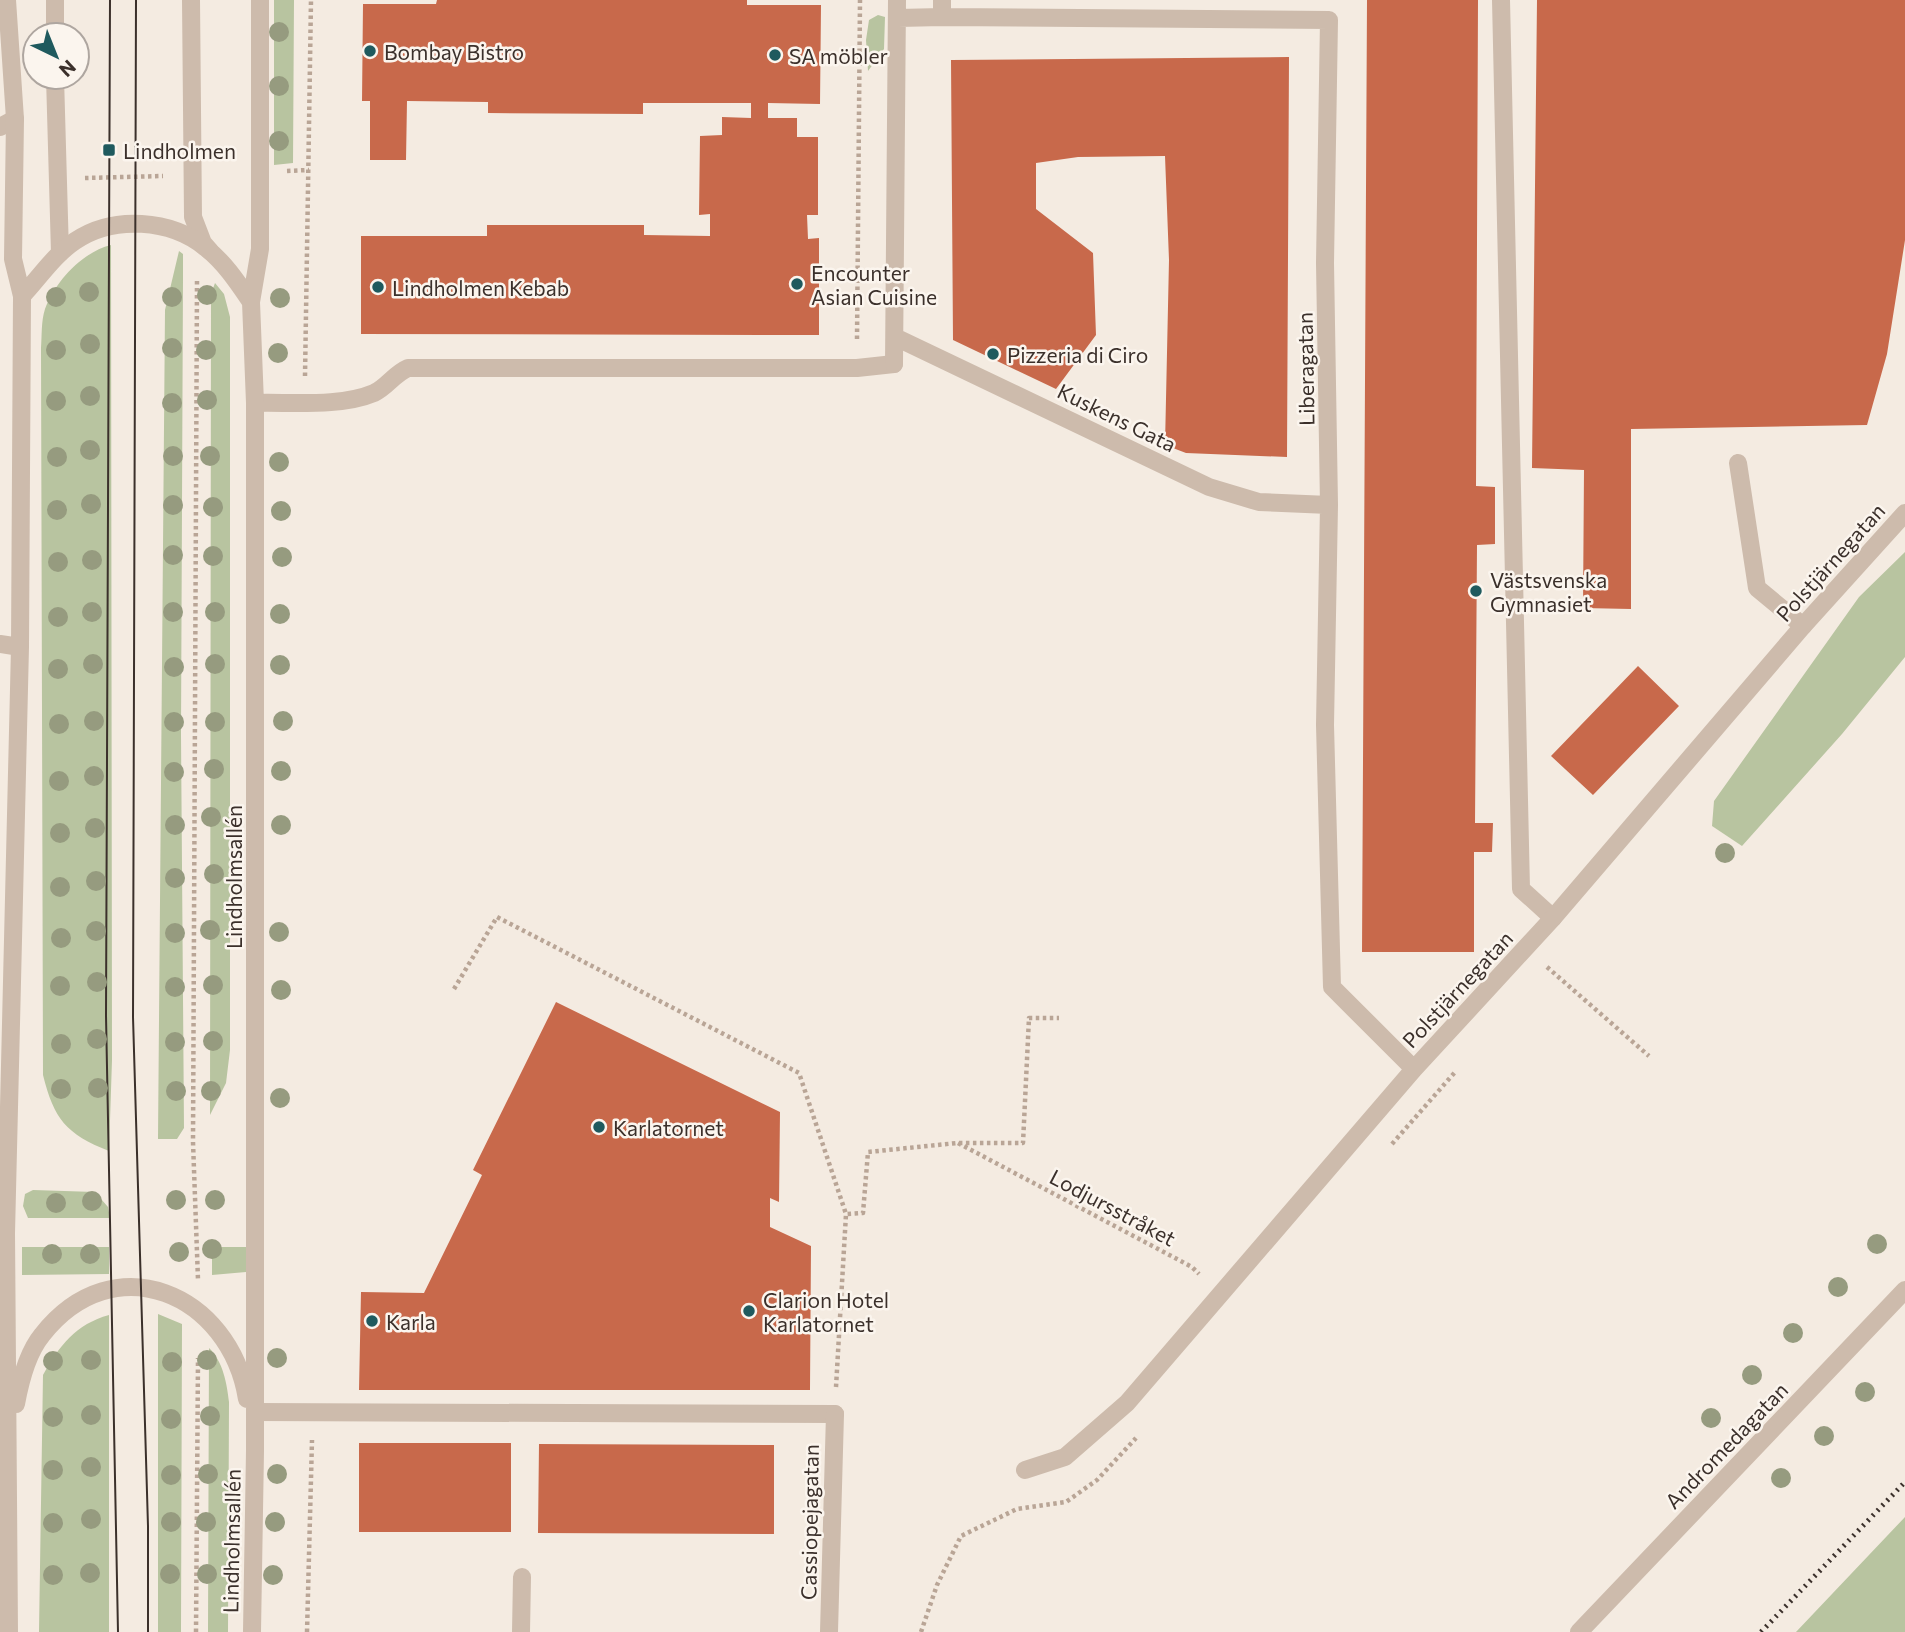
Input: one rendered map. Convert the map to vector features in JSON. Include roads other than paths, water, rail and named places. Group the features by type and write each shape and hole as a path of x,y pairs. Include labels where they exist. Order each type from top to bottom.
{"street":[{"name":"Lindholmsallén","path":"7,0 7,123 13,259 22,296 20,647 6,1233 9,1632"},
{"path":"55,0 55,21"},
{"path":"191,0 194,217 203,243 251,302"},
{"name":"Lindholmsallén","path":"253,1632 256,1451 255,403 251,302 260,249 260,0"},
{"path":"1501,0 1521,889 1553,918"},
{"path":"255,403 352,401 378,392 396,373 408,368 857,368 894,364 898,9 942,8"},
{"name":"Liberagatan","path":"942,8 1329,20 1325,263 1329,505 1325,725 1332,986 1414,1069"},
{"path":"55,91 60,253"},
{"path":"22,296 60,253 84,235 118,224 160,226 191,237 217,258"},
{"name":"Kuskens Gata","path":"895,337 1209,487 1259,502 1329,505"},
{"path":"1738,463 1757,588 1803,626"},
{"name":"Polstjärnegatan","path":"1025,1470 1065,1457 1127,1403 1414,1069 1553,918 1803,626 1905,513"},
{"path":"0,644 20,647"},
{"name":"Lindholmsallén","path":"9,1443 20,1382 40,1336 67,1309 97,1293 134,1284 166,1291 198,1309 232,1350 244,1378 256,1451"},
{"name":"Andromedagatan","path":"1579,1632 1905,1290"},
{"name":"Cassiopejagatan","path":"255,1412 835,1414 829,1632"},
{"path":"521,1632 522,1577"}],"tram line":[{"path":"110,0 106,1016 118,1632"},
{"path":"136,0 133,1017 148,1526 148,1632"}],"railway":[{"path":"1761,1632 1905,1482"}],"place":[{"name":"Bombay Bistro","path":"370,51"},
{"name":"SA möbler","path":"775,55"},
{"name":"Lindholmen","path":"109,150"},
{"name":"Encounter Asian Cuisine","path":"797,284"},
{"name":"Lindholmen Kebab","path":"378,287"},
{"name":"Pizzeria di Ciro","path":"993,354"},
{"name":"Västsvenska Gymnasiet","path":"1476,591"},
{"name":"Karlatornet","path":"599,1127"},
{"name":"Clarion Hotel Karlatornet","path":"749,1311"},
{"name":"Karla","path":"372,1321"}]}
